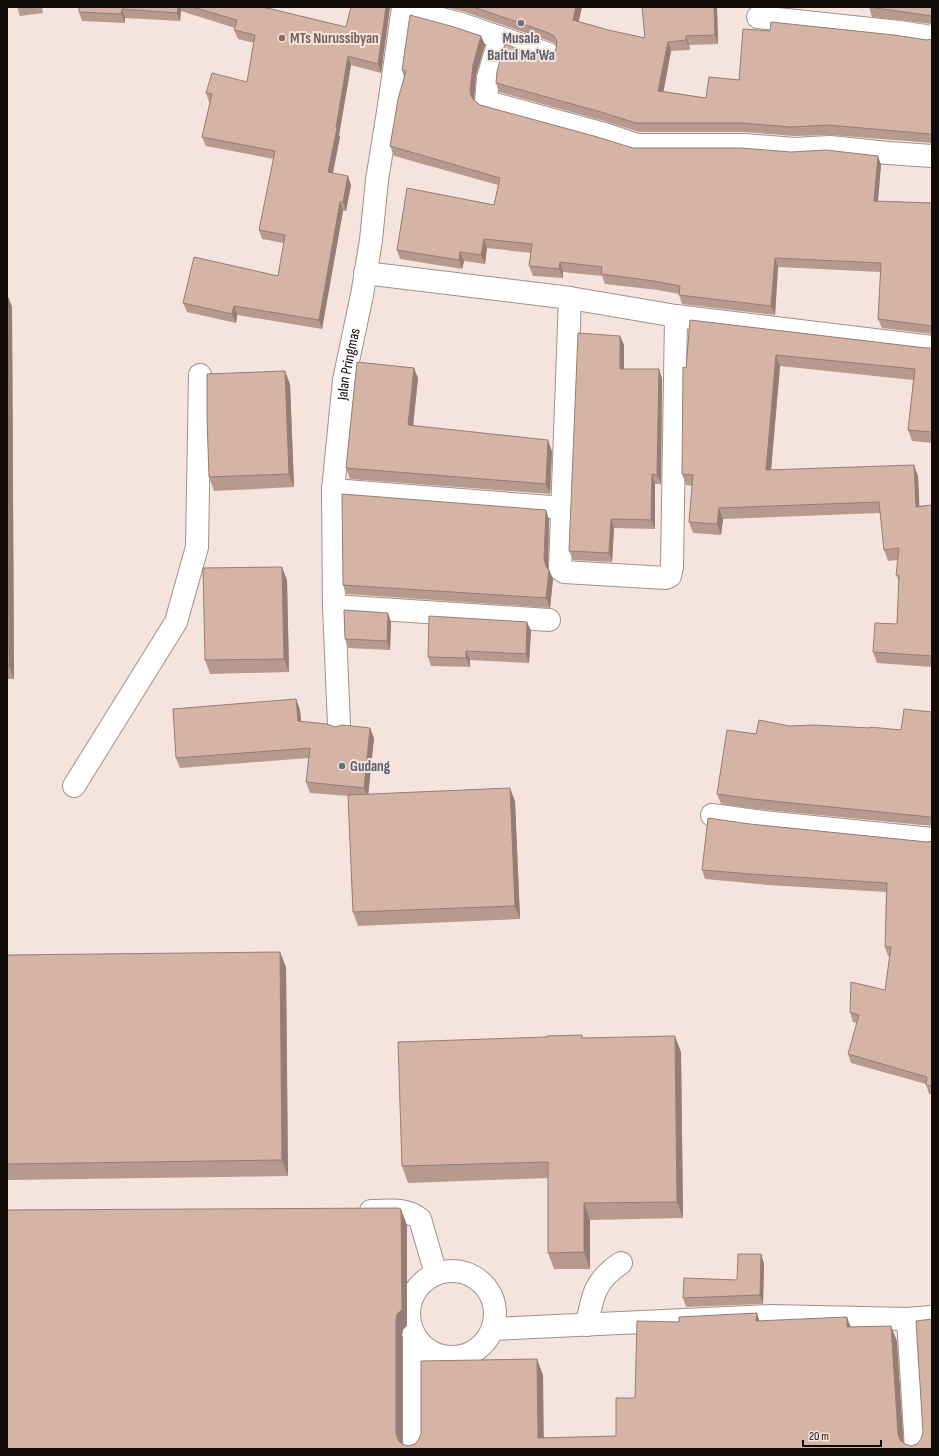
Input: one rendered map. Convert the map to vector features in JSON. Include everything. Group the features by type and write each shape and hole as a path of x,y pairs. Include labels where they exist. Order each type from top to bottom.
{"street":[{"path":"403,8 461,24 548,54"},
{"name":"Jalan Pringmas","path":"339,725 334,606 332,490 344,380 366,273 377,180 403,8"},
{"path":"758,17 932,37"},
{"path":"500,38 488,78 487,102 601,133 637,145 745,145 794,149 830,147 932,156"},
{"path":"366,273 570,298 676,316 932,347"},
{"path":"570,298 560,560 560,569 564,572 666,578 670,576 672,567 676,316"},
{"path":"74,786 176,622 197,547 200,375"},
{"path":"332,490 563,508"},
{"path":"334,606 549,620"},
{"path":"712,815 755,822 932,839"},
{"path":"355,1211 406,1211 417,1216 420,1219 436,1274"},
{"path":"587,1325 591,1300 596,1289 606,1274 621,1263"},
{"path":"461,1272 472,1276 490,1293 494,1304 495,1317 493,1329 486,1340 478,1348 467,1355 455,1358 443,1357 431,1352 421,1345 414,1336 409,1324 408,1312 411,1300 417,1289 425,1280 436,1274 461,1272"},
{"path":"493,1329 771,1316 908,1319 932,1317"},
{"path":"908,1319 916,1449"},
{"path":"414,1336 414,1449"}],"building":[{"path":"79,7 178,7 177,13 122,9 121,14 79,12"},
{"path":"192,7 263,7 346,27 351,7 386,7 378,64 348,56 337,128 328,172 348,176 343,202 340,202 319,320 234,306 232,314 183,303 194,257 278,276 285,235 259,230 275,151 202,137 212,94 206,93 212,73 247,82 255,35 234,30 237,20"},
{"path":"473,7 576,7 573,20 608,30 645,38 642,7 714,7 715,35 686,36 686,40 668,42 658,91 706,98 709,77 739,80 743,29 770,31 771,22 927,40 932,39 932,135 828,125 791,127 742,123 636,123 496,83 497,71 505,44 541,57 547,57 553,54 556,49 557,42 554,36 549,33"},
{"path":"869,7 932,7 932,16"},
{"path":"410,15 481,36 473,65 470,91 471,96 480,105 633,148 741,148 791,152 826,150 878,156 874,201 932,203 932,326 878,319 881,263 775,258 771,306 679,295 680,286 601,274 602,267 560,262 559,269 529,266 532,244 484,239 481,255 460,252 459,260 397,250 407,188 494,205 500,178 390,146 398,99 406,71 402,70"},
{"path":"690,320 932,348 932,432 908,430 915,369 776,355 766,470 914,465 916,507 932,505 932,656 873,652 875,623 897,624 899,575 896,575 899,548 884,550 879,502 719,508 717,524 689,522 693,475 682,474 683,367 686,368"},
{"path":"7,324 9,666 7,666"},
{"path":"578,333 620,336 620,369 659,369 657,475 652,474 651,520 611,519 609,553 569,551"},
{"path":"357,362 414,368 408,425 548,440 546,484 346,468"},
{"path":"285,371 289,474 209,477 207,374"},
{"path":"342,494 546,510 544,559 549,570 546,598 343,585"},
{"path":"282,567 284,659 205,660 203,568"},
{"path":"344,610 388,613 387,641 345,639"},
{"path":"429,616 527,622 526,654 466,651 466,658 428,657"},
{"path":"296,699 298,721 327,724 335,727 342,725 370,728 364,788 306,782 310,748 176,758 173,709"},
{"path":"904,709 932,712 932,818 717,794 727,730 756,734 759,720 789,726 814,725 870,727 901,730"},
{"name":"Gudang","path":"510,788 515,906 353,912 348,795"},
{"path":"708,818 750,824 927,842 932,841 932,1086 926,1085 927,1077 848,1054 859,1015 850,1012 851,982 885,990 891,947 885,947 887,883 702,870"},
{"path":"280,952 282,1160 7,1164 7,955"},
{"path":"582,1035 582,1038 675,1036 677,1202 584,1203 584,1252 548,1253 548,1162 402,1166 398,1042"},
{"path":"401,1209 402,1310 397,1314 396,1320 396,1433 398,1440 402,1444 408,1446 415,1444 421,1434 421,1361 537,1359 538,1438 616,1436 616,1398 635,1398 637,1321 679,1322 679,1317 757,1313 756,1321 847,1317 847,1327 891,1326 898,1434 900,1440 911,1446 917,1444 921,1439 923,1432 916,1321 932,1319 932,1449 7,1449 7,1210"},
{"path":"738,1254 761,1254 760,1295 683,1298 684,1278 737,1280"}],"place":[{"name":"Musala Baitul Ma'Wa","path":"521,23"},
{"name":"MTs Nurussibyan","path":"282,38"},
{"name":"Gudang","path":"342,766"}]}
